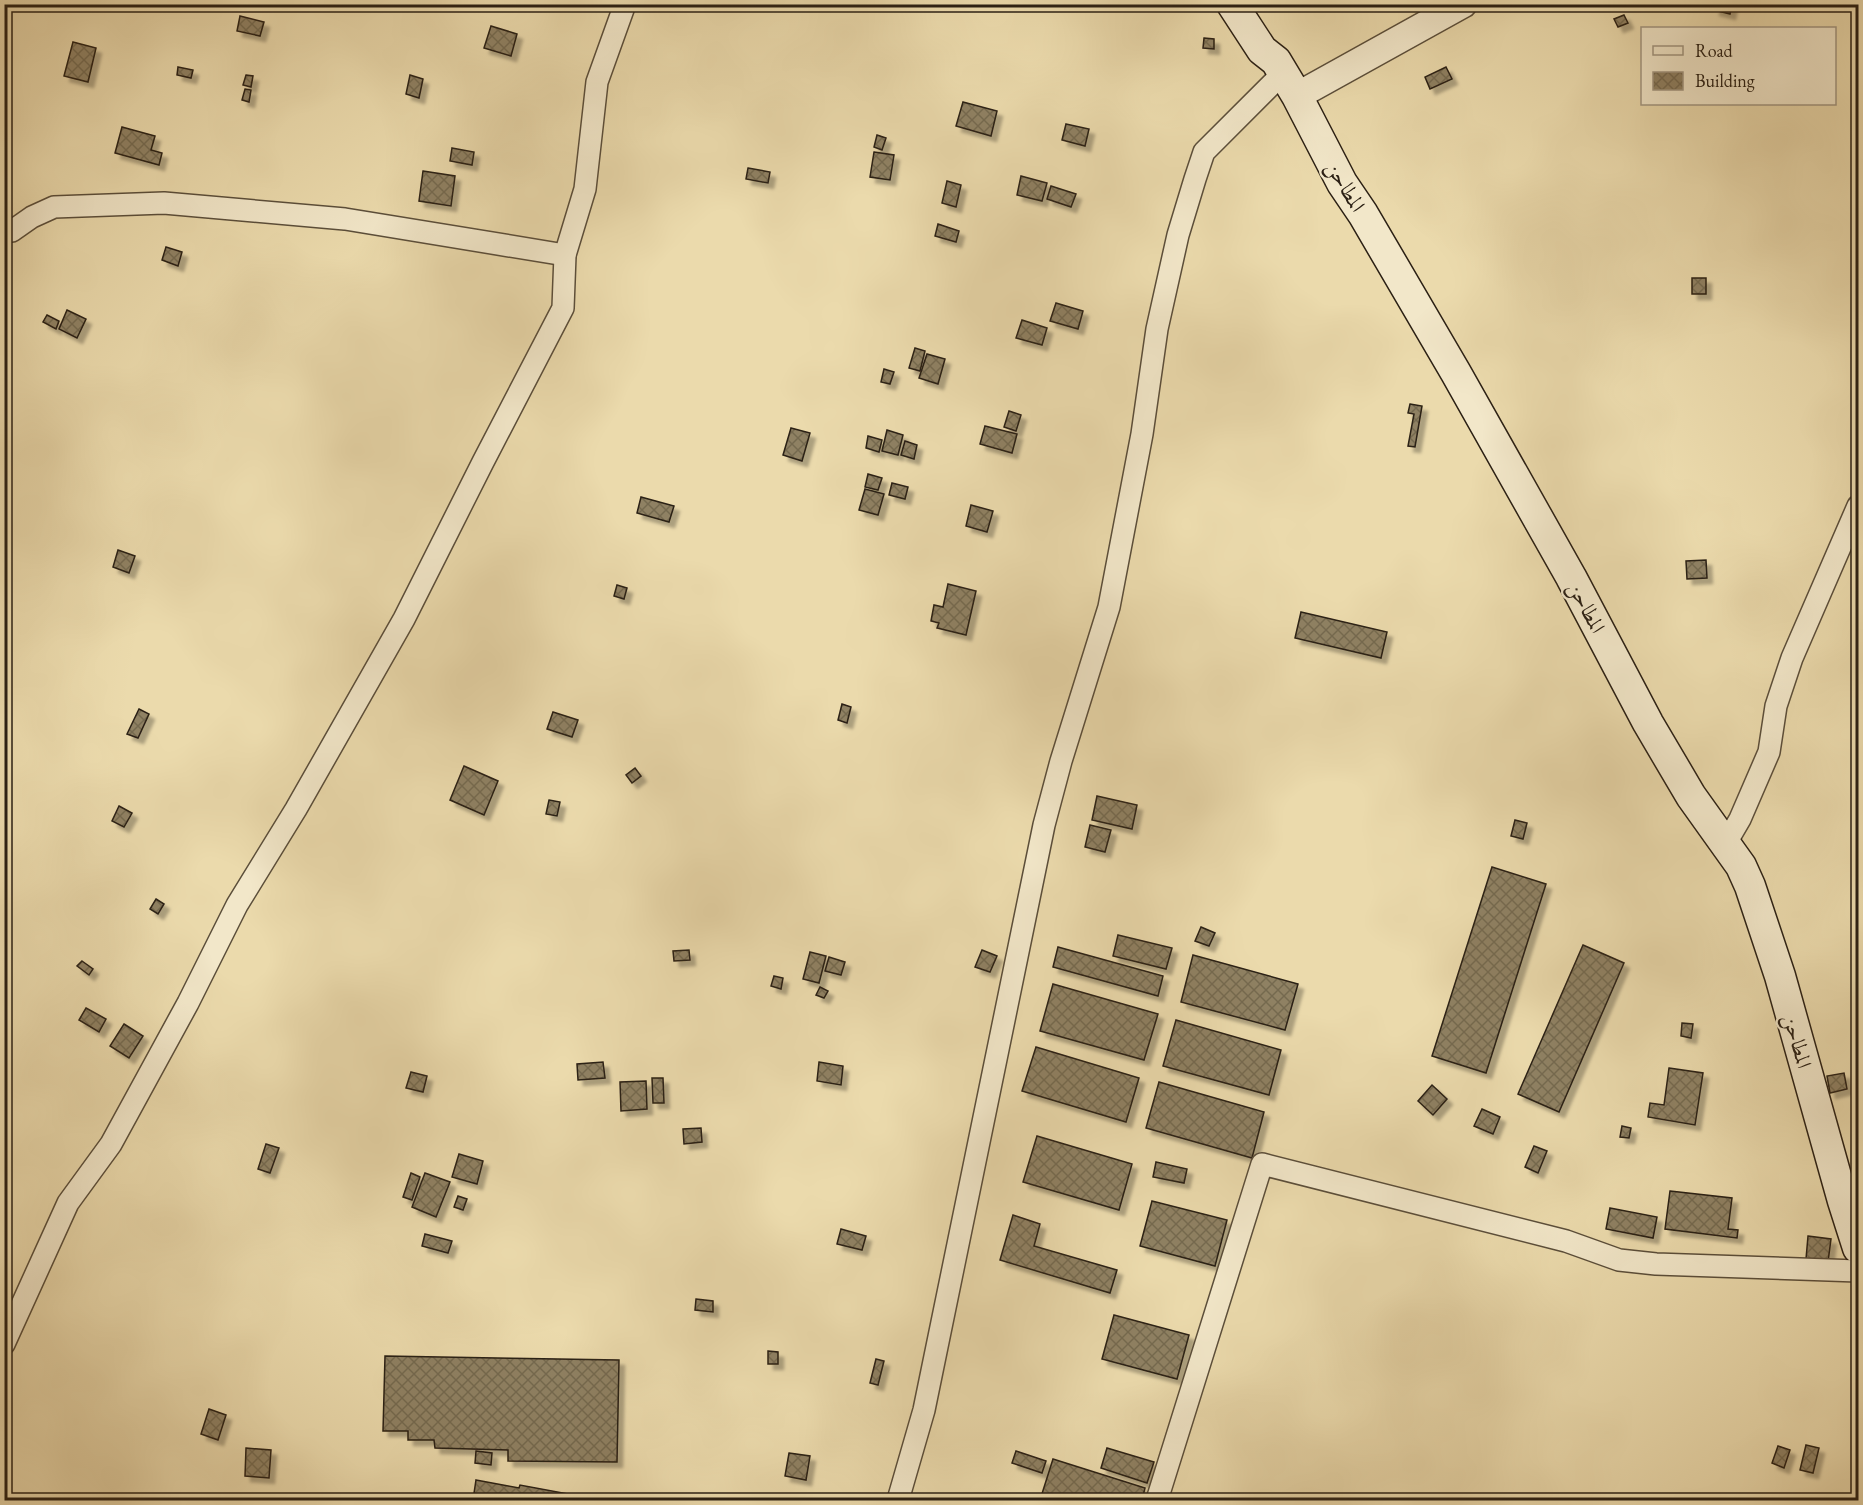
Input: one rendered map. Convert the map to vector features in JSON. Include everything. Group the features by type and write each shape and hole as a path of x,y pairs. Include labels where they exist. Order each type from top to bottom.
{"main road":[{"name":"المطاحن","path":"1232,4 1262,50 1276,61 1342,183 1363,214 1456,373 1571,577 1648,723 1691,796 1741,866 1780,976 1858,1248"}],"street":[{"path":"4,1344 68,1203 111,1144 188,1003 237,905 296,809 404,619 563,308 565,255 585,189 597,82 625,4"},
{"path":"898,1500 926,1398 1044,825 1061,761 1109,607 1142,434 1157,328 1178,235 1204,152 1290,85 1463,4"},
{"path":"4,229 12,231 32,217 54,207 164,203 345,219 565,255"},
{"path":"1726,843 1740,819 1769,753 1776,706 1792,658 1858,506"},
{"path":"1157,1500 1262,1164 1566,1240 1620,1260 1656,1264 1858,1271"}],"building":[{"path":"1715,4 1732,4 1730,14 1714,10"},
{"path":"1624,15 1628,23 1618,27 1614,19"},
{"path":"240,16 264,22 260,36 237,31"},
{"path":"491,26 517,34 511,56 484,48"},
{"path":"1204,38 1214,39 1214,49 1203,48"},
{"path":"73,42 96,48 88,82 64,76"},
{"path":"178,67 193,70 191,78 177,75"},
{"path":"1446,67 1452,79 1430,89 1425,77"},
{"path":"246,75 253,76 251,87 243,85"},
{"path":"410,75 423,79 419,98 406,94"},
{"path":"245,89 251,90 249,102 242,100"},
{"path":"963,102 997,111 991,136 956,126"},
{"path":"1066,124 1089,129 1085,146 1062,140"},
{"path":"122,127 155,136 151,150 162,153 159,165 115,153"},
{"path":"877,135 886,138 882,150 874,147"},
{"path":"452,148 474,152 472,165 450,161"},
{"path":"874,152 894,155 890,180 870,177"},
{"path":"748,168 770,172 768,183 746,179"},
{"path":"423,171 455,176 451,206 419,201"},
{"path":"1021,176 1047,183 1042,201 1017,195"},
{"path":"947,181 961,185 956,207 942,203"},
{"path":"1051,186 1076,194 1071,207 1047,199"},
{"path":"938,224 959,231 956,242 935,236"},
{"path":"166,247 182,252 178,266 162,260"},
{"path":"1692,278 1706,278 1706,294 1692,294"},
{"path":"1056,303 1083,311 1078,329 1050,321"},
{"path":"67,310 86,319 77,338 59,329"},
{"path":"47,315 59,321 56,329 43,322"},
{"path":"1022,320 1047,328 1042,345 1016,338"},
{"path":"915,348 925,351 920,371 909,368"},
{"path":"927,354 945,359 938,384 919,378"},
{"path":"884,369 894,372 890,384 881,382"},
{"path":"1410,404 1422,406 1415,447 1408,446 1414,414 1408,413"},
{"path":"1009,411 1021,415 1016,431 1004,427"},
{"path":"985,426 1017,434 1012,453 980,444"},
{"path":"791,428 810,433 802,461 783,455"},
{"path":"887,430 903,435 898,455 882,451"},
{"path":"868,436 882,440 879,452 866,448"},
{"path":"905,441 917,445 914,459 901,455"},
{"path":"868,474 882,478 878,490 865,487"},
{"path":"892,483 908,487 905,499 889,495"},
{"path":"865,489 884,494 878,515 859,510"},
{"path":"641,497 674,506 669,522 637,513"},
{"path":"971,505 993,511 987,532 966,526"},
{"path":"118,550 135,556 129,573 113,567"},
{"path":"1706,560 1707,578 1687,579 1686,561"},
{"path":"948,584 976,591 966,635 937,628 939,623 931,621 934,605 943,607"},
{"path":"617,585 627,588 624,599 614,596"},
{"path":"1301,612 1387,632 1381,658 1295,638"},
{"path":"842,704 851,707 847,723 838,720"},
{"path":"139,709 149,714 138,738 127,734"},
{"path":"553,712 578,720 572,737 547,729"},
{"path":"464,766 498,781 484,815 450,800"},
{"path":"635,768 641,776 632,783 626,775"},
{"path":"1097,796 1137,805 1132,829 1092,820"},
{"path":"549,800 560,802 557,816 546,814"},
{"path":"119,806 132,813 124,827 112,821"},
{"path":"1515,820 1527,823 1523,839 1511,836"},
{"path":"1090,825 1111,830 1105,852 1085,847"},
{"path":"1492,867 1546,884 1486,1073 1432,1056"},
{"path":"156,899 164,904 158,914 150,909"},
{"path":"1201,927 1215,933 1209,946 1195,941"},
{"path":"1118,935 1172,948 1166,969 1113,956"},
{"path":"1583,945 1624,963 1559,1112 1518,1094"},
{"path":"1058,947 1163,976 1158,996 1053,967"},
{"path":"689,950 690,960 674,961 673,951"},
{"path":"982,950 997,956 990,972 975,967"},
{"path":"810,952 826,956 819,983 803,979"},
{"path":"1193,955 1298,984 1285,1030 1181,1002"},
{"path":"829,957 845,962 841,975 825,971"},
{"path":"82,961 93,969 89,975 77,966"},
{"path":"774,976 783,978 781,989 771,986"},
{"path":"1053,984 1158,1014 1144,1060 1040,1031"},
{"path":"820,987 828,991 824,998 816,995"},
{"path":"86,1008 106,1019 99,1032 79,1020"},
{"path":"1176,1020 1281,1050 1269,1095 1163,1066"},
{"path":"1682,1023 1693,1024 1691,1038 1681,1036"},
{"path":"124,1024 143,1036 129,1058 110,1046"},
{"path":"1036,1047 1139,1078 1126,1122 1022,1091"},
{"path":"603,1062 605,1078 578,1080 577,1064"},
{"path":"819,1062 843,1066 841,1085 817,1081"},
{"path":"1669,1068 1703,1073 1695,1125 1648,1117 1650,1103 1664,1105"},
{"path":"411,1072 427,1076 423,1092 406,1088"},
{"path":"1844,1073 1847,1089 1830,1093 1827,1076"},
{"path":"652,1078 663,1078 664,1103 653,1103"},
{"path":"646,1081 647,1109 621,1111 620,1082"},
{"path":"1159,1082 1264,1112 1252,1158 1146,1128"},
{"path":"1432,1085 1447,1099 1433,1115 1418,1101"},
{"path":"1482,1109 1500,1117 1493,1134 1474,1126"},
{"path":"1622,1126 1631,1128 1629,1138 1620,1137"},
{"path":"701,1128 702,1142 684,1144 683,1129"},
{"path":"1037,1136 1132,1164 1119,1210 1023,1182"},
{"path":"266,1144 279,1148 270,1173 258,1169"},
{"path":"1534,1146 1547,1151 1538,1173 1525,1167"},
{"path":"459,1154 483,1161 477,1184 452,1177"},
{"path":"1156,1162 1187,1169 1184,1183 1153,1177"},
{"path":"411,1173 420,1177 412,1200 403,1197"},
{"path":"425,1173 450,1182 436,1217 412,1207"},
{"path":"1670,1191 1732,1198 1728,1229 1738,1230 1737,1238 1665,1229"},
{"path":"458,1196 467,1199 463,1210 454,1207"},
{"path":"1152,1201 1227,1220 1215,1266 1140,1246"},
{"path":"1610,1208 1657,1217 1653,1238 1606,1229"},
{"path":"1013,1215 1040,1224 1034,1246 1117,1270 1110,1293 1000,1260"},
{"path":"841,1229 866,1236 862,1250 837,1244"},
{"path":"425,1234 452,1241 448,1253 422,1246"},
{"path":"1808,1236 1831,1239 1828,1262 1806,1259"},
{"path":"696,1299 713,1301 713,1312 695,1310"},
{"path":"1114,1315 1189,1335 1177,1379 1102,1359"},
{"path":"768,1351 778,1352 778,1364 768,1364"},
{"path":"385,1356 619,1360 617,1462 508,1461 508,1450 435,1448 434,1440 408,1440 408,1431 383,1431"},
{"path":"876,1359 884,1361 878,1385 870,1383"},
{"path":"209,1409 226,1415 218,1440 201,1434"},
{"path":"1806,1445 1819,1448 1813,1473 1800,1470"},
{"path":"1778,1446 1790,1450 1784,1468 1772,1463"},
{"path":"246,1448 271,1450 269,1478 245,1476"},
{"path":"1107,1448 1154,1462 1147,1483 1101,1468"},
{"path":"476,1451 492,1453 491,1465 475,1463"},
{"path":"1016,1451 1046,1461 1042,1473 1012,1463"},
{"path":"789,1453 810,1456 806,1480 785,1476"},
{"path":"1053,1459 1145,1488 1142,1500 1040,1500"},
{"path":"476,1480 519,1488 520,1485 595,1499 473,1500"}]}
